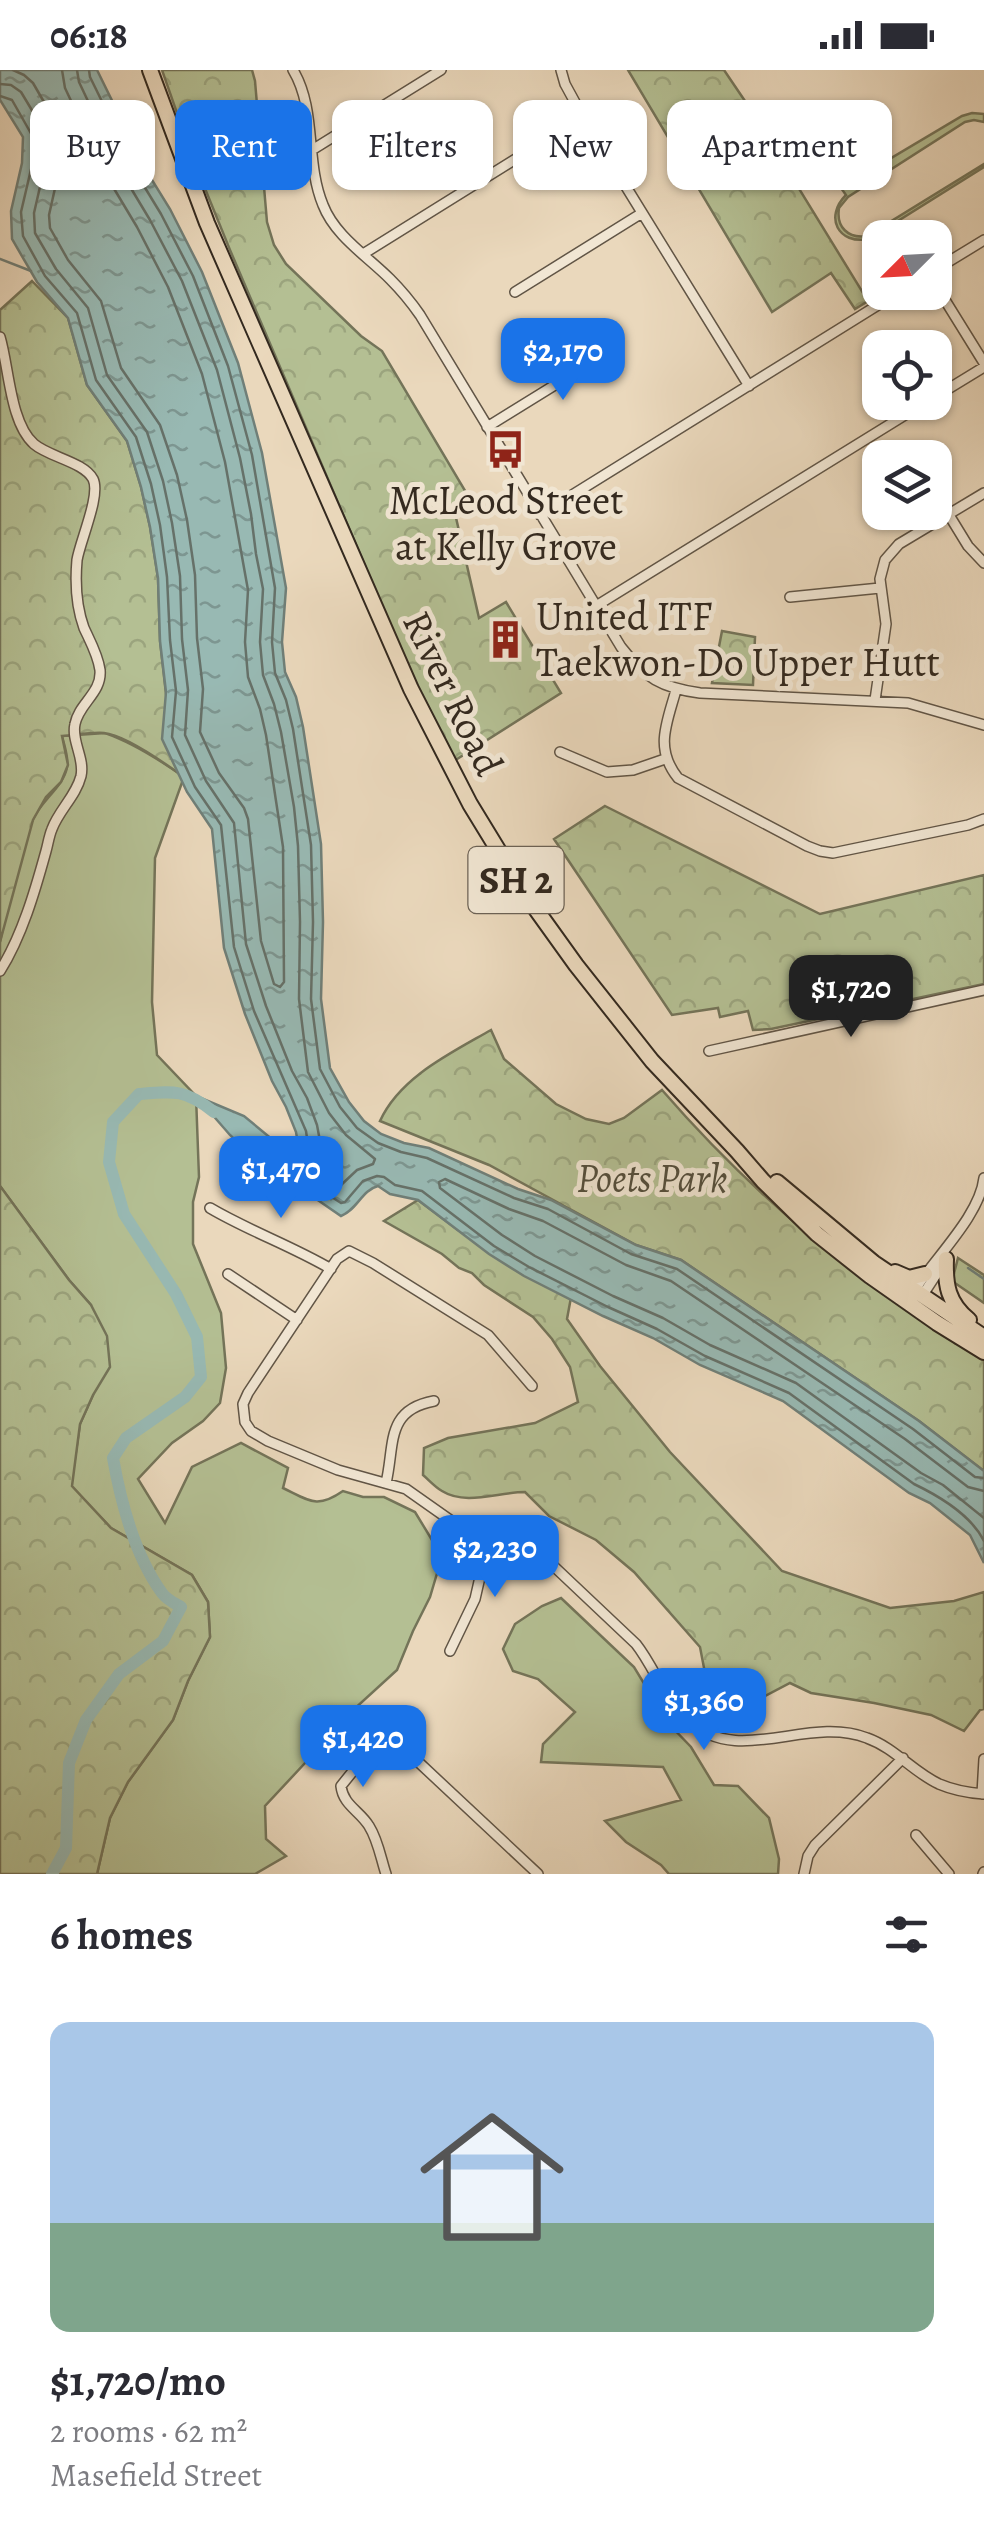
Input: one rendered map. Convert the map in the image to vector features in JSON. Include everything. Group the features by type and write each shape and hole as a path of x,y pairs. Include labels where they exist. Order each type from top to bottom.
{"highway":[{"name":"River Road","path":"141,70 393,648 470,804 525,894 600,997 680,1094 762,1181 817,1234 870,1276 936,1323 984,1341"},
{"name":"River Road","path":"150,70 201,208"},
{"name":"River Road","path":"737,1151 860,1253 919,1295"},
{"path":"798,1214 904,1292 919,1295 927,1308 984,1341"},
{"path":"828,1226 902,1276 925,1274"},
{"path":"946,1259 951,1299 984,1341"}],"street":[{"path":"293,70 305,100"},
{"path":"441,70 312,150 318,188 328,216 340,232 413,305 621,648 638,668 676,690 922,705 984,725"},
{"path":"561,70 574,100"},
{"path":"363,254 513,161"},
{"path":"628,190 749,386"},
{"path":"515,292 642,213"},
{"path":"952,260 984,240"},
{"path":"540,515 870,310"},
{"path":"951,310 984,365 952,386"},
{"path":"0,337 16,409 28,437 36,446 93,479 95,490 80,543 76,584 82,623 100,672 96,691 75,721 82,768 80,781 52,827 18,936 0,971"},
{"path":"487,427 618,346"},
{"path":"596,606 897,420"},
{"path":"952,513 984,493"},
{"path":"952,520 968,546 984,562"},
{"path":"875,700 886,624 881,571 892,551 925,530"},
{"path":"790,598 880,588"},
{"path":"676,690 664,734 665,759 678,778 806,846 826,853 848,850 984,819"},
{"path":"560,752 608,772 632,770 665,759"},
{"path":"709,1051 984,990"},
{"path":"967,1218 918,1285 919,1295 946,1259 983,1188 984,1178"},
{"path":"210,1208 331,1269"},
{"path":"532,1386 488,1336 374,1263 350,1252 340,1256 244,1399 243,1414 246,1425 258,1436 293,1453 414,1493 450,1520 502,1532 544,1558 636,1644 675,1707 696,1728 738,1742 809,1731 839,1731 867,1737 940,1784 983,1794 984,1759"},
{"path":"228,1274 297,1320"},
{"path":"386,1483 396,1424 407,1411 434,1402"},
{"path":"450,1651 475,1599 483,1564 502,1532"},
{"path":"386,1874 368,1822 349,1805 341,1786 374,1745 384,1739 397,1742 538,1874"},
{"path":"804,1874 815,1845 903,1758"},
{"path":"916,1835 949,1874"}],"green space":[{"path":"162,70 252,70 257,100 175,100 175,107"},
{"path":"628,70 724,70 744,100 667,100 667,136"},
{"path":"984,114 984,122 965,122 892,169 892,158 962,116"},
{"path":"984,164 899,220 893,220"},
{"path":"206,190 264,190 267,222 274,245 286,264 382,351 470,499 454,509 479,618 506,602 561,693 454,761 413,678"},
{"path":"699,190 800,190 862,291 862,305 855,309 831,273 772,312"},
{"path":"842,190 859,190 839,208 839,221 849,233 862,236 862,240 842,234 835,220 839,203 846,195"},
{"path":"32,281 68,318 87,385 127,441 150,527 170,729 184,777 113,735 62,736 68,765 61,782 46,797 33,820 0,942 0,310"},
{"path":"722,631 755,637 753,685 712,683"},
{"path":"105,733 146,752 184,777 155,858 152,1002 157,1055 196,1096 199,1177 193,1202 193,1244 221,1313 226,1368 220,1403 172,1443 138,1479 165,1523 192,1467 241,1443 288,1468 283,1488 307,1499 326,1500 343,1491 363,1497 384,1497 415,1512 432,1540 438,1570 397,1670 329,1732 265,1806 266,1839 286,1856 255,1874 97,1874 110,1818 128,1782 173,1720 210,1637 208,1602 192,1575 111,1528 71,1486 80,1424 93,1395 91,1305 0,1186 0,942 14,879 33,819 65,774 67,760 62,736"},
{"path":"605,806 820,914 984,875 984,984 771,1029 753,1030 748,1011 720,1017 718,1008 672,1015 554,839"},
{"name":"Poets Park","path":"491,1030 504,1059 556,1104 586,1119 609,1124 624,1118 662,1090 734,1166 812,1238 896,1302 984,1358 984,1471 919,1421 681,1260 636,1245 489,1165 380,1121 413,1079"},
{"path":"0,1186 91,1305 107,1336 110,1367 80,1424 72,1486 111,1528 192,1575 208,1602 210,1637 173,1720 128,1782 110,1818 97,1874 0,1874"},
{"path":"418,1200 458,1230 572,1292 567,1319 600,1366 670,1452 782,1571 890,1608 954,1601 984,1592 984,1709 964,1731 931,1715 811,1693 790,1683 738,1710 710,1699 700,1647 634,1572 596,1540 549,1516 525,1492 461,1497 442,1491 423,1475 424,1448 448,1438 535,1423 578,1402 570,1367 533,1317 472,1273 384,1221"},
{"path":"958,1258 984,1275 984,1303 952,1281"},
{"path":"561,1598 634,1667 668,1723 691,1747 714,1785 738,1786 769,1818 779,1859 778,1874 669,1874 626,1842 605,1821 681,1800 663,1767 541,1762 543,1744 575,1712 538,1679 513,1671 503,1649 515,1624"}],"water":[{"path":"0,70 97,70 112,100 30,100 30,190 155,190 155,185 202,272 238,363 262,453 286,588 282,642 285,672 303,727 321,844 321,999 330,1068 349,1102 381,1134 429,1148 551,1200 636,1245 681,1260 919,1421 984,1471 984,1563 970,1535 783,1401 700,1365 524,1276 418,1200 390,1194 378,1186 341,1216 309,1194 276,1179 196,1096 244,1116 279,1145 300,1156 296,1132 245,1014 224,948 212,829 187,792 162,739 166,692 158,578 141,487 127,441 87,385 68,318 37,282 12,239 11,211 22,163 23,137 0,100"}],"waterway":[{"path":"0,259 31,271"},
{"path":"52,1874 66,1848 69,1763 86,1720 119,1674 163,1641 181,1607 164,1595 144,1563 125,1511 113,1458 126,1438 185,1397 201,1377 197,1337 176,1294 124,1214 109,1162 113,1122 139,1094 179,1093 214,1112"},
{"path":"968,1268 984,1279"}],"place":[{"name":"McLeod Street at Kelly Grove","path":"506,450"},
{"name":"United ITF Taekwon-Do Upper Hutt","path":"506,639"}]}
